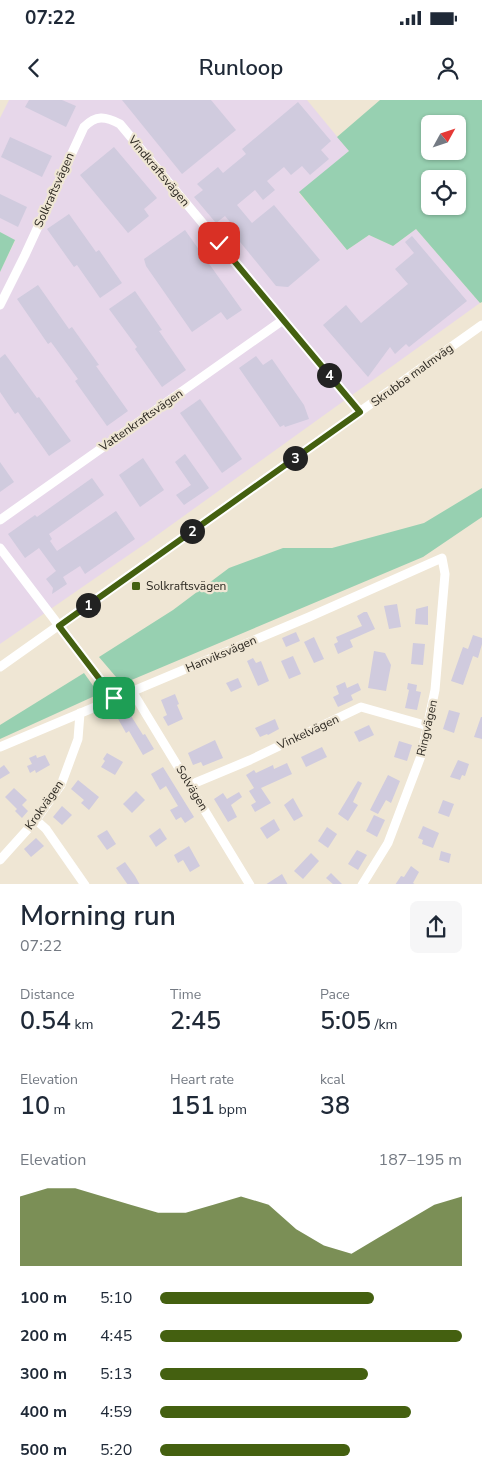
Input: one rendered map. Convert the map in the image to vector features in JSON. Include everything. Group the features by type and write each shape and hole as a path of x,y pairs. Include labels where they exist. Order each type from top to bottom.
{"street":[{"name":"Solkraftsvägen","path":"0,304 25,255 84,127 94,119 108,118"},
{"name":"Vindkraftsvägen","path":"108,118 120,124 360,412"},
{"name":"Vattenkraftsvägen","path":"0,520 283,320"},
{"name":"Skrubba malmväg","path":"0,667 482,325"},
{"path":"0,548 114,698"},
{"name":"Hanviksvägen","path":"0,747 309,617 442,558"},
{"name":"Ringvägen","path":"362,884 388,843 400,816 421,756 435,690 445,574 442,558"},
{"name":"Solvägen","path":"132,691 250,884"},
{"name":"Vinkelvägen","path":"190,785 250,760 361,707 428,726"},
{"name":"Krokvägen","path":"0,860 36,820 61,785 78,739 80,713"},
{"path":"36,820 46,829 85,884"}],"shaded area":[{"path":"9,100 307,100 349,151 299,193 347,250 369,235 393,246 416,229 480,303 149,541 0,644 0,272 15,241 0,232 0,118"}],"green space":[{"path":"380,100 482,100 482,302 480,303 416,229 393,246 369,235 347,250 299,192 349,151 337,137"},
{"path":"0,232 15,240 0,272"},
{"path":"482,488 482,517 423,557 122,684 99,657 173,610 229,568 283,548 332,548 424,523"},
{"path":"84,673 99,694 0,739 0,725"}],"building":[{"path":"29,100 62,100 76,106 66,127 25,107"},
{"path":"122,100 211,100 236,130 182,174"},
{"path":"298,102 331,141 321,150 329,159 310,175 302,166 291,175 284,167 267,181 275,190 263,200 255,190 237,205 252,223 274,205 320,260 288,287 276,286 236,237 240,234 225,216 216,223 194,197 203,190 197,184 218,167 223,173 246,154 242,149"},
{"path":"10,137 52,156 42,177 1,157"},
{"path":"114,147 157,198 144,209 149,216 128,233 80,175"},
{"path":"0,194 27,207 18,227 0,218"},
{"path":"69,214 96,252 99,250 122,283 100,298 77,265 74,267 47,229"},
{"path":"185,230 242,310 227,320 221,312 192,332 146,266 144,259"},
{"path":"412,236 467,301 409,347 406,344 395,354 390,347 368,377 323,325 346,305 361,323 408,284 395,269 414,253 405,242"},
{"path":"38,285 69,329 72,327 99,365 96,366 128,411 107,426 75,381 78,379 51,342 48,344 17,299"},
{"path":"135,291 162,330 159,331 186,370 162,387 135,349 137,347 109,309"},
{"path":"5,354 71,441 49,456 18,412 15,414 0,392 0,358"},
{"path":"256,356 263,365 272,359 304,405 309,419 280,427 239,368"},
{"path":"200,399 242,459 222,473 180,413"},
{"path":"185,454 209,488 184,505 176,495 191,485 175,462"},
{"path":"143,458 164,490 140,507 119,475"},
{"path":"0,462 14,482 0,492"},
{"path":"92,478 104,495 49,534 52,539 50,541 57,551 116,511 135,539 85,574 80,566 63,577 67,584 52,594 53,588 46,579 56,571 39,548 25,558 8,534 35,515 37,517"},
{"path":"397,604 401,627 389,629 384,606"},
{"path":"428,606 428,625 415,624 416,609"},
{"path":"367,612 375,629 350,640 353,647 338,654 334,644 338,642 336,637 362,626 357,616"},
{"path":"296,632 300,641 286,647 282,638"},
{"path":"473,635 482,638 478,658 473,656 463,685 451,681 463,647 468,649"},
{"path":"314,637 324,659 314,663 304,642"},
{"path":"413,643 425,644 423,665 411,664"},
{"path":"374,651 385,653 391,665 386,691 368,688"},
{"path":"293,656 301,674 289,679 281,661"},
{"path":"253,658 256,663 261,661 269,681 258,686 247,661"},
{"path":"238,678 242,687 231,692 226,683"},
{"path":"345,682 347,688 358,683 361,690 351,695 353,700 338,707 333,697 339,694 336,686"},
{"path":"408,683 417,685 416,691 421,692 417,710 405,708 409,690 407,689"},
{"path":"175,694 183,719 168,726 163,717 167,715 161,700"},
{"path":"449,710 460,713 454,733 443,729"},
{"path":"128,711 154,749 143,755 129,731 126,733 117,717"},
{"path":"482,717 482,739 474,737"},
{"path":"275,719 279,729 260,737 255,728"},
{"path":"369,725 374,735 359,742 354,732"},
{"path":"215,740 223,758 203,766 201,762 193,765 188,753"},
{"path":"399,741 412,745 407,761 394,757"},
{"path":"322,747 327,757 306,767 301,757"},
{"path":"107,753 123,762 115,775 101,767"},
{"path":"36,755 37,758 45,755 50,765 36,773 35,770 30,773 27,766 32,764 29,758"},
{"path":"458,760 469,764 465,776 462,775 460,780 450,777"},
{"path":"287,763 292,774 261,788 271,803 255,812 251,805 256,802 249,791 254,788 246,775 254,770 256,773 273,765 274,769"},
{"path":"4,765 10,773 0,779 0,768"},
{"path":"163,767 194,817 185,823 181,817 176,820 170,810 178,806 166,786 160,790 151,774"},
{"path":"388,775 400,781 391,803 386,800 378,814 370,810"},
{"path":"78,780 99,797 89,810 81,803 84,800 71,789"},
{"path":"358,781 362,783 353,802 358,805 348,821 338,814"},
{"path":"14,788 27,800 22,805 28,811 22,818 15,811 17,809 5,797"},
{"path":"136,791 145,800 132,813 123,804"},
{"path":"239,792 242,797 231,805 237,817 228,822 214,799 223,793 227,799"},
{"path":"293,798 303,816 294,821 284,805"},
{"path":"443,800 454,804 449,817 438,813"},
{"path":"62,806 72,815 62,825 53,817"},
{"path":"374,815 385,820 377,837 366,831"},
{"path":"274,819 280,830 267,839 260,828"},
{"path":"423,826 439,833 433,848 422,844 423,840 418,838"},
{"path":"327,827 337,834 328,848 318,841"},
{"path":"160,828 167,839 156,847 149,836"},
{"path":"107,830 116,844 107,850 97,836"},
{"path":"36,838 44,846 31,857 24,849"},
{"path":"189,846 200,866 190,872 183,860 178,863 174,855"},
{"path":"357,850 367,855 358,870 348,864"},
{"path":"441,851 451,854 449,863 439,860"},
{"path":"311,853 319,861 303,879 294,871"},
{"path":"125,862 139,884 127,884 116,868"},
{"path":"411,866 419,872 413,883 414,884 396,884 401,876 404,877"},
{"path":"331,873 342,884 333,884 326,878"},
{"path":"282,874 287,884 267,884"}],"place":[{"name":"Solkraftsvägen","path":"136,586"}],"route":[{"path":"114,698 59,626 360,412 219,243"}]}
